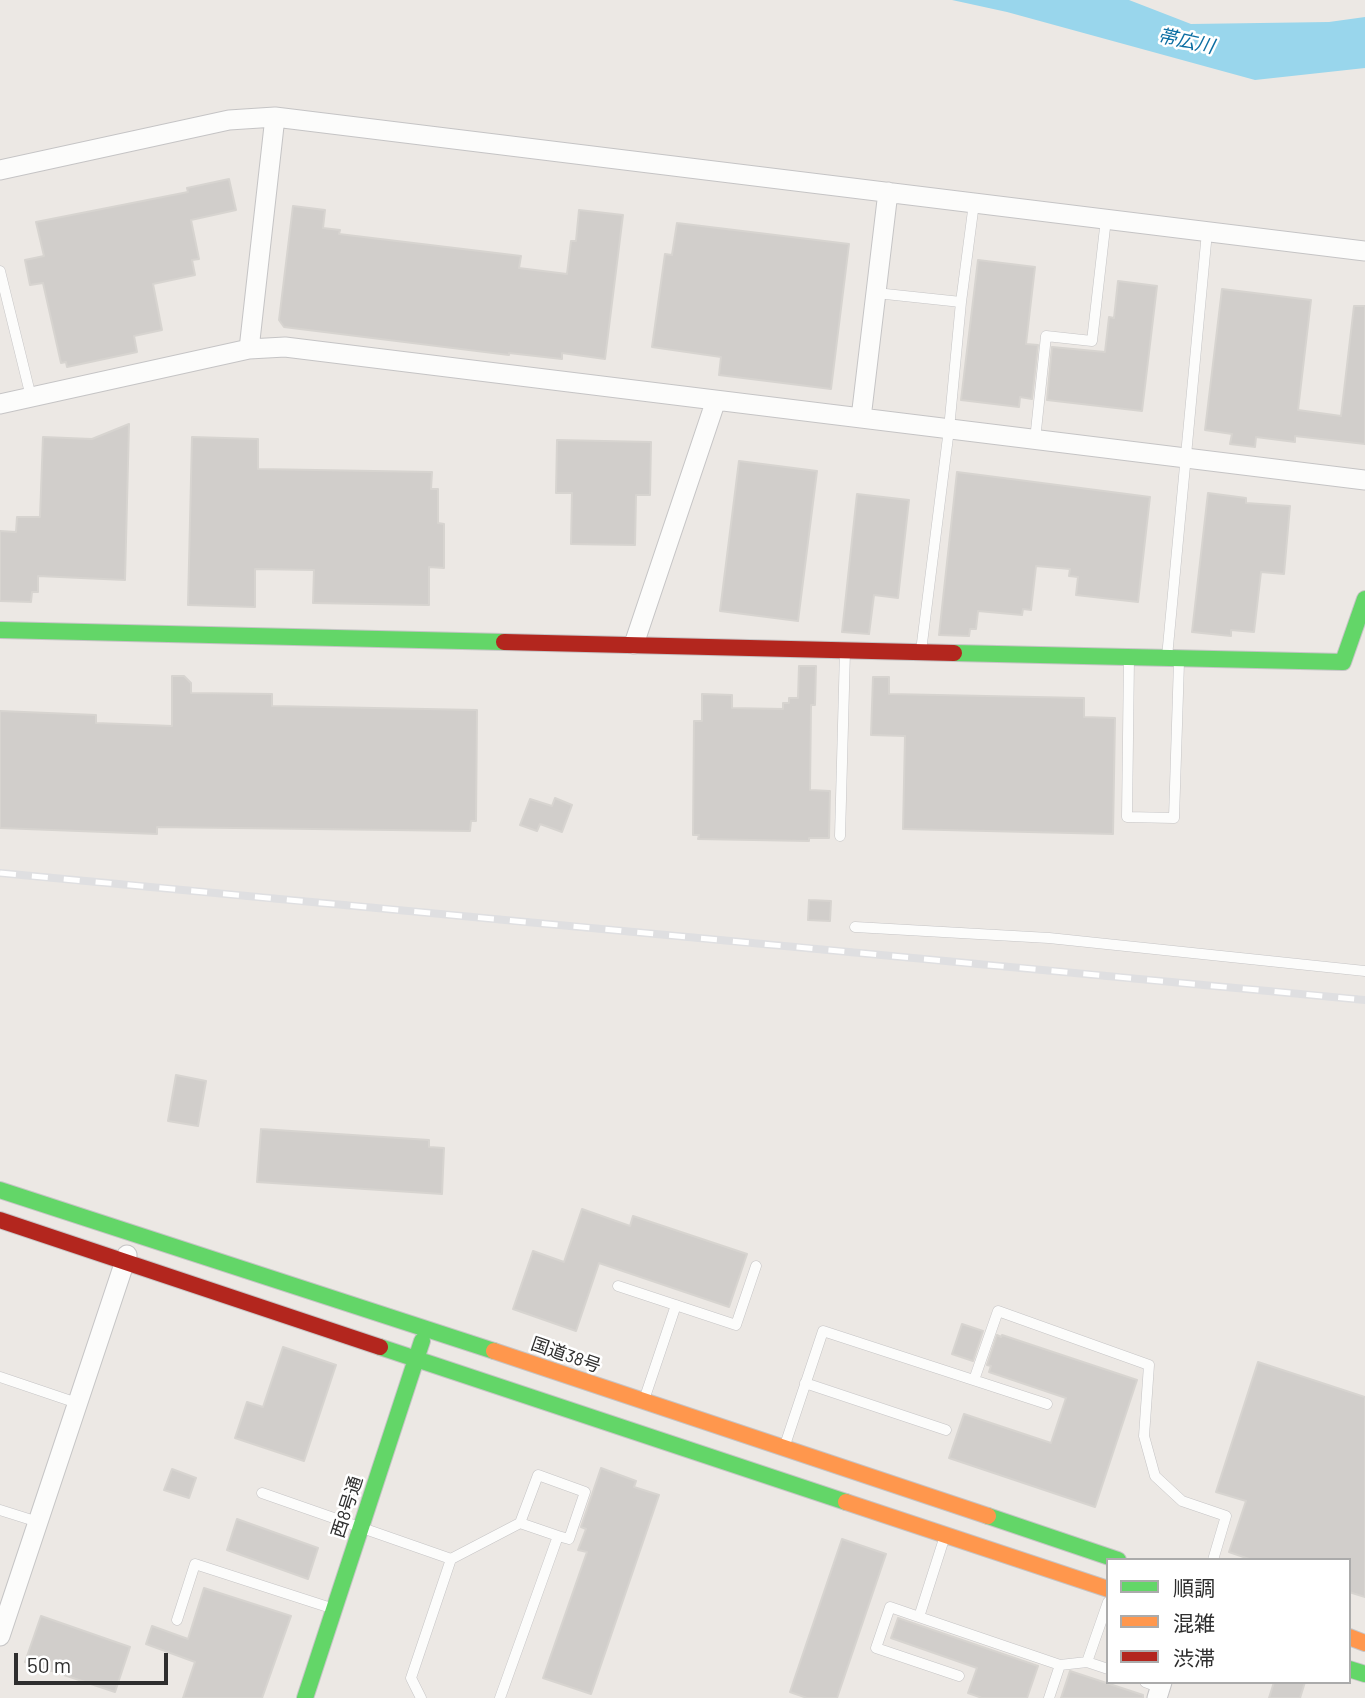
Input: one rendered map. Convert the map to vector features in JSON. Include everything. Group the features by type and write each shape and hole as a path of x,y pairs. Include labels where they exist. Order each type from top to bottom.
{"main road":[{"path":"0,631 1343,662 1365,599"},
{"name":"国道38号","path":"0,1190 784,1448 1106,1588"},
{"name":"国道38号","path":"0,1220 417,1357 951,1519 1110,1558"},
{"name":"西8号通","path":"305,1698 426,1328"}],"street":[{"path":"249,349 275,117"},
{"path":"0,170 229,120 275,117 1365,251"},
{"path":"861,418 888,192"},
{"path":"0,404 249,349 285,347 1365,480"},
{"path":"634,644 716,400"},
{"path":"0,1636 134,1233"}],"lane":[{"path":"921,652 974,203"},
{"path":"1035,440 1046,336 1092,341 1106,219"},
{"path":"1129,657 1127,817 1174,818 1173,658 1186,459 1207,232"},
{"path":"0,271 30,397"},
{"path":"876,293 961,302"},
{"path":"840,836 845,649"},
{"path":"855,927 1049,938 1365,971"},
{"path":"618,1286 736,1325 755,1266"},
{"path":"644,1401 676,1305"},
{"path":"974,1380 998,1311 1149,1365 1144,1436 1155,1476 1182,1501 1226,1516 1214,1558"},
{"path":"784,1448 822,1331 1047,1404"},
{"path":"0,1377 77,1403"},
{"path":"806,1383 946,1430"},
{"path":"421,1698 411,1678 451,1559 520,1523 538,1475 585,1492 569,1539 520,1523"},
{"path":"262,1493 451,1559"},
{"path":"0,1510 38,1522"},
{"path":"919,1617 951,1519"},
{"path":"500,1698 558,1536"},
{"path":"177,1620 195,1564 334,1609"},
{"path":"960,1676 876,1648 890,1607 1060,1665 1087,1662 1106,1668"},
{"path":"1087,1662 1106,1608"},
{"path":"1049,1698 1060,1665"}],"water":[{"name":"帯広川","path":"952,0 1129,0 1191,24 1329,22 1365,17 1365,68 1255,80 1007,12"}],"building":[{"path":"229,179 236,210 191,220 199,259 192,260 195,275 153,284 162,330 134,336 137,352 67,367 66,362 61,363 43,283 30,285 25,260 44,256 36,222 188,192 187,188"},
{"path":"293,206 325,210 323,228 340,230 339,234 521,256 519,268 567,274 571,241 576,241 579,210 623,215 605,359 562,353 562,359 509,355 284,327 279,320"},
{"path":"677,223 849,244 831,389 719,375 721,357 652,347 665,254 672,255"},
{"path":"978,260 1035,267 1026,344 1038,345 1032,399 1020,397 1019,407 961,400"},
{"path":"1118,281 1157,286 1142,411 1047,400 1052,347 1105,352 1109,317 1114,318"},
{"path":"1222,289 1311,300 1298,410 1341,416 1354,306 1365,306 1365,444 1295,436 1295,442 1256,437 1255,447 1230,444 1232,434 1205,430"},
{"path":"129,424 125,580 38,576 38,592 32,592 31,602 0,601 0,531 16,532 17,517 40,517 43,437 92,439"},
{"path":"192,437 258,439 258,469 432,472 431,489 438,489 438,523 444,524 444,568 429,567 429,605 313,603 314,570 255,569 255,607 188,605"},
{"path":"557,440 651,442 650,495 636,495 635,545 571,544 572,493 556,493"},
{"path":"739,461 817,471 798,621 720,611"},
{"path":"957,472 1150,497 1138,602 1076,595 1078,577 1069,576 1070,569 1036,566 1031,610 1023,609 1022,615 978,611 976,629 970,629 969,636 939,635"},
{"path":"1208,493 1246,498 1246,503 1290,506 1284,574 1261,572 1254,632 1231,630 1231,636 1192,632"},
{"path":"857,494 909,500 898,598 874,595 869,634 842,632"},
{"path":"799,666 816,666 815,705 811,705 810,790 830,791 829,838 809,838 809,841 698,839 699,835 693,835 694,721 702,721 702,694 732,695 732,708 783,709 783,703 789,703 789,698 798,698"},
{"path":"172,676 184,676 191,683 191,693 272,694 272,706 477,710 476,821 471,821 470,831 157,827 157,834 0,828 0,711 96,715 96,723 172,726"},
{"path":"873,677 889,677 889,694 1084,698 1084,717 1115,718 1113,834 903,829 905,736 871,735"},
{"path":"555,798 572,805 562,832 540,824 537,831 520,825 530,799 552,806"},
{"path":"809,900 831,901 830,921 808,920"},
{"path":"176,1075 206,1081 198,1126 168,1121"},
{"path":"261,1129 429,1140 429,1147 444,1148 442,1194 257,1182"},
{"path":"582,1209 630,1226 633,1216 747,1254 729,1307 599,1263 576,1331 513,1309 533,1251 564,1262"},
{"path":"962,1324 983,1331 973,1361 952,1354"},
{"path":"997,1335 1137,1380 1095,1507 949,1458 964,1414 1051,1443 1066,1398 989,1372 991,1366 987,1365"},
{"path":"283,1347 336,1365 304,1461 235,1438 247,1402 263,1407"},
{"path":"1258,1362 1365,1397 1365,1597 1351,1593 1351,1558 1246,1558 1229,1552 1246,1501 1216,1492"},
{"path":"601,1468 636,1481 634,1487 659,1495 591,1694 543,1678 587,1552 578,1550 586,1529 581,1527"},
{"path":"172,1469 196,1478 189,1498 164,1490"},
{"path":"237,1519 318,1548 308,1579 227,1550"},
{"path":"842,1539 886,1554 837,1698 807,1698 790,1692"},
{"path":"204,1588 291,1616 262,1698 183,1698 195,1662 146,1644 152,1626 188,1639"},
{"path":"41,1616 130,1647 115,1692 25,1662"},
{"path":"898,1618 1038,1666 1027,1698 982,1698 968,1693 977,1668 891,1638"},
{"path":"1070,1671 1143,1695 1143,1698 1061,1698"},
{"path":"1273,1684 1304,1684 1300,1698 1269,1698"}],"railway":[{"path":"0,873 1365,1000"}],"traffic: fast":[{"path":"954,653 1343,662 1365,599"},
{"path":"0,630 504,642"},
{"path":"0,1190 494,1351"},
{"path":"305,1698 422,1341"},
{"path":"380,1347 846,1502"},
{"path":"988,1516 1112,1558"},
{"path":"1351,1670 1365,1674"}],"traffic: slow":[{"path":"494,1351 988,1516"},
{"path":"846,1502 1106,1588"},
{"path":"1351,1638 1365,1643"}],"traffic: jam":[{"path":"504,642 954,653"},
{"path":"0,1220 380,1347"}]}
